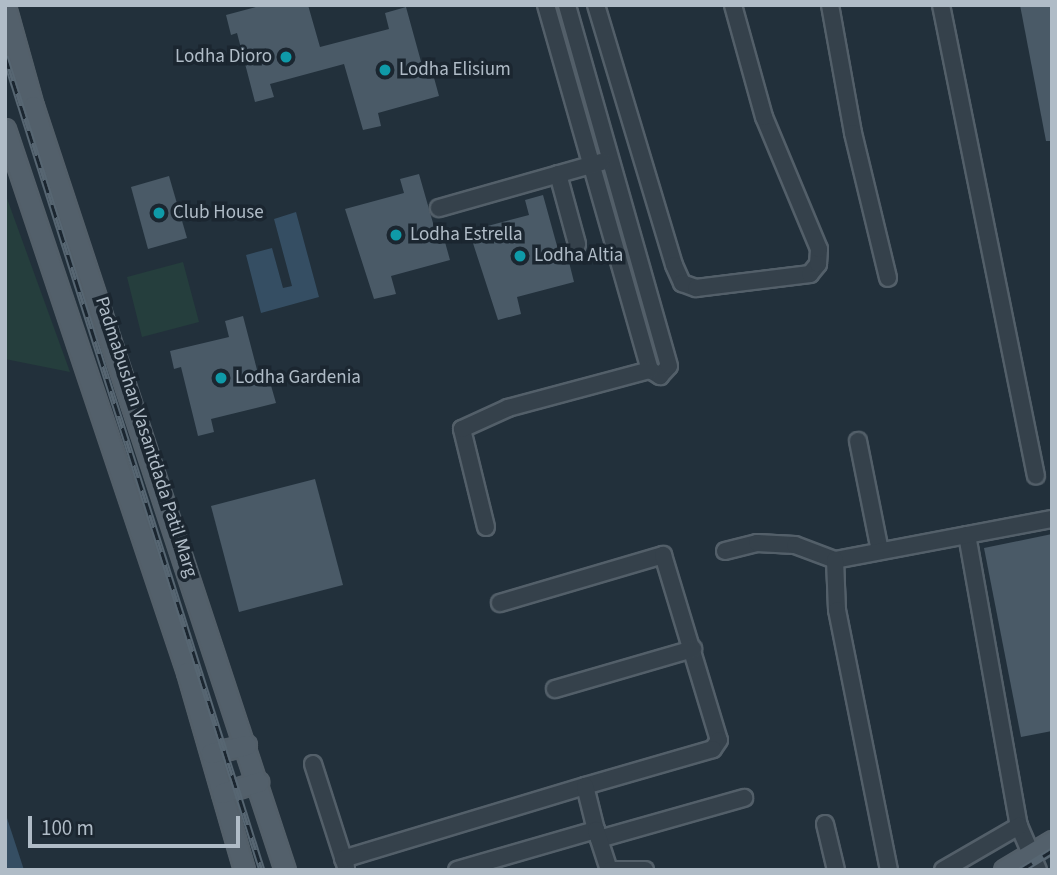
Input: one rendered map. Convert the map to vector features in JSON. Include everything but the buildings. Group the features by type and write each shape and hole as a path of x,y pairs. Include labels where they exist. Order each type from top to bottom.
{"main road":[{"name":"Padmabushan Vasantdada Patil Marg","path":"5,5 33,106 246,745 285,870"},
{"name":"Padmabushan Vasantdada Patil Marg","path":"5,129 211,753 244,870"},
{"path":"211,753 246,745"},
{"path":"222,793 258,782"},
{"path":"1003,870 1033,862 1052,841"}],"lane":[{"path":"545,5 650,370 660,376 669,366 566,5"},
{"path":"596,5 674,265 682,282 696,288 810,274 818,264 819,249 764,117 733,5"},
{"path":"830,5 853,133 888,278"},
{"path":"941,5 1036,475"},
{"path":"439,208 610,160"},
{"path":"558,174 577,244"},
{"path":"486,527 462,429 497,411 650,370"},
{"path":"858,441 880,551"},
{"path":"725,551 757,543 795,545 835,560 1052,519"},
{"path":"967,535 1019,825 1033,862"},
{"path":"313,764 345,865 585,786 713,749 718,725 663,555 500,603"},
{"path":"835,560 837,610 889,870"},
{"path":"555,688 694,649"},
{"path":"585,786 610,870 645,870"},
{"path":"457,870 744,798"},
{"path":"825,824 836,870"},
{"path":"943,870 1019,825"}],"green space":[{"path":"5,193 70,372 5,359"},
{"path":"183,262 199,322 142,337 127,277"}],"water":[{"path":"296,212 319,297 261,313 246,255 272,248 283,288 292,286 274,219"},
{"path":"5,812 24,870 5,870"}],"railway":[{"path":"5,56 262,870"},
{"path":"1021,870 1052,851"}],"place":[{"name":"Lodha Dioro","path":"286,57"},
{"name":"Lodha Elisium","path":"385,70"},
{"name":"Club House","path":"159,213"},
{"name":"Lodha Estrella","path":"396,235"},
{"name":"Lodha Altia","path":"520,256"},
{"name":"Lodha Gardenia","path":"221,378"}]}
